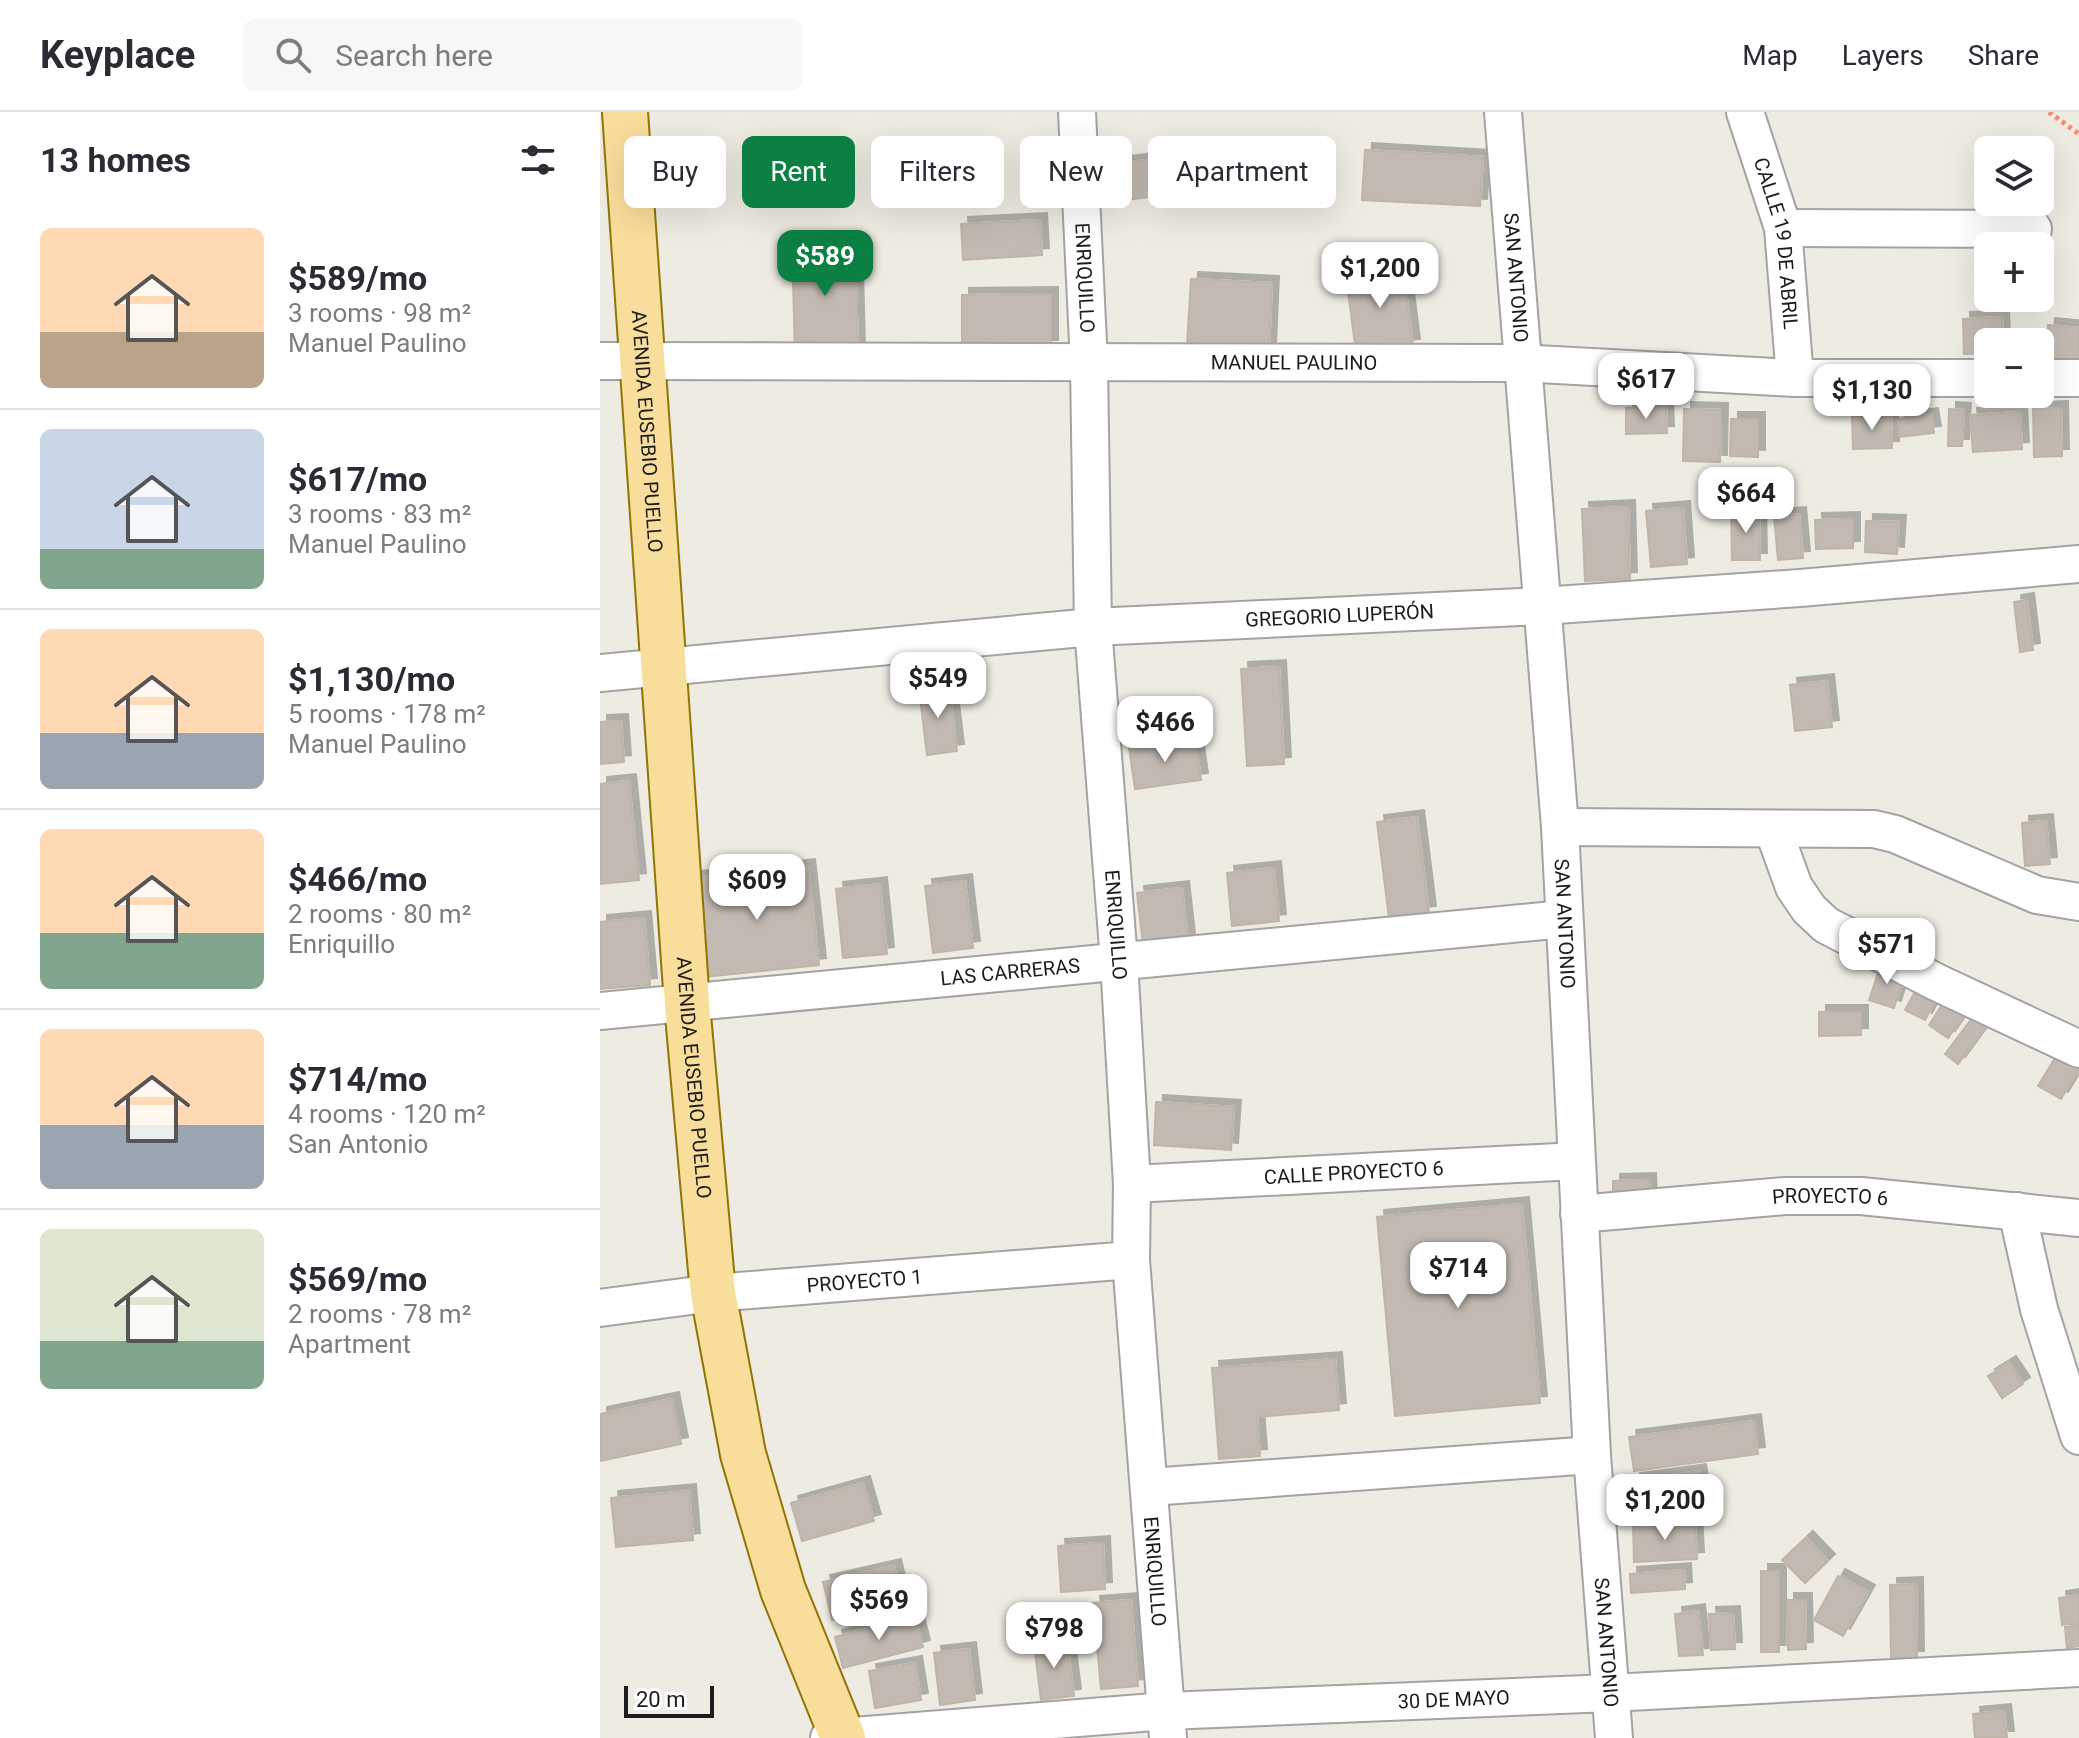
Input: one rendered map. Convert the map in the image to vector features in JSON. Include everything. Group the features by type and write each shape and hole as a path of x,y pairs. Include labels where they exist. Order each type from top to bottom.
{"main road":[{"name":"AVENIDA EUSEBIO PUELLO","path":"625,112 620,360 665,668 687,1004 713,1293 743,1454 783,1590 842,1738"}],"street":[{"name":"ENRIQUILLO","path":"1077,112 1089,364 1093,627 1119,961 1132,1184 1131,1260 1167,1725"},
{"name":"SAN ANTONIO","path":"1503,112 1560,827 1592,1455 1614,1738"},
{"name":"CALLE 19 DE ABRIL","path":"1745,112 1783,228 1795,378"},
{"path":"1783,228 2033,229"},
{"name":"MANUEL PAULINO","path":"620,360 1089,364 1521,363 1795,378 1974,378"},
{"path":"2054,378 2079,378"},
{"name":"GREGORIO LUPERÓN","path":"600,673 1093,627 1542,606 2079,564"},
{"path":"1560,827 1859,828 1895,834 2037,895 2079,902"},
{"path":"1773,829 1794,887 1809,909 1826,925 1936,982 2079,1049"},
{"name":"LAS CARRERAS","path":"600,1011 1564,919"},
{"name":"CALLE PROYECTO 6","path":"1132,1184 1576,1161"},
{"name":"PROYECTO 6","path":"1579,1214 1785,1196 1861,1196 2079,1218"},
{"path":"2017,1211 2039,1309 2079,1436"},
{"name":"PROYECTO 1","path":"600,1308 713,1293 1131,1260"},
{"path":"1150,1487 1592,1455"},
{"name":"30 DE MAYO","path":"829,1738 1167,1725 1611,1693 2079,1668"}],"path":[{"path":"2049,112 2079,134"}],"building":[{"path":"1365,150 1483,157 1480,206 1362,200"},
{"path":"1148,160 1148,197 1132,199 1132,162"},
{"path":"1040,220 1042,255 963,260 961,224"},
{"path":"855,241 858,353 795,355 792,243"},
{"path":"1403,268 1413,346 1356,353 1346,275"},
{"path":"1191,279 1272,283 1269,350 1187,345"},
{"path":"1051,294 1051,347 962,348 962,295"},
{"path":"2002,317 2002,328 1974,328 1974,354 1964,354 1963,319"},
{"path":"2048,325 2079,328 2077,367 2054,364 2054,328 2048,328"},
{"path":"1666,407 1667,433 1626,434 1626,408"},
{"path":"2061,408 2062,456 2034,457 2033,409"},
{"path":"1684,409 1721,410 1720,462 1683,461"},
{"path":"1949,409 1964,410 1962,446 1948,446"},
{"path":"2020,412 2022,449 1973,452 1970,415"},
{"path":"1891,415 1892,448 1853,449 1852,416"},
{"path":"1931,415 1934,433 1900,437 1898,419"},
{"path":"1731,419 1758,419 1758,457 1730,456"},
{"path":"1628,507 1630,579 1585,581 1582,509"},
{"path":"1683,508 1687,564 1651,567 1646,511"},
{"path":"1731,510 1759,510 1760,560 1732,560"},
{"path":"1799,514 1803,558 1778,560 1774,516"},
{"path":"1853,519 1853,548 1816,549 1815,520"},
{"path":"1866,521 1899,522 1897,554 1865,552"},
{"path":"2027,600 2033,650 2020,652 2014,602"},
{"path":"1279,667 1284,764 1247,766 1241,669"},
{"path":"1827,681 1832,727 1795,731 1790,685"},
{"path":"949,685 957,751 927,755 919,689"},
{"path":"621,721 624,762 600,764 600,722"},
{"path":"1195,738 1201,780 1135,789 1129,747"},
{"path":"629,781 639,880 600,884 600,784"},
{"path":"1417,817 1429,913 1389,918 1377,822"},
{"path":"2046,821 2050,864 2025,866 2022,823"},
{"path":"808,866 819,965 705,977 695,878"},
{"path":"1274,868 1279,921 1232,926 1227,873"},
{"path":"965,881 973,948 933,953 925,886"},
{"path":"880,884 887,954 843,958 836,889"},
{"path":"1182,888 1189,949 1144,954 1137,893"},
{"path":"644,918 650,985 600,989 600,922"},
{"path":"1881,964 1905,972 1894,1008 1869,1000"},
{"path":"1920,982 1940,992 1925,1020 1905,1010"},
{"path":"1946,999 1966,1012 1948,1038 1929,1025"},
{"path":"1979,1009 1992,1018 1958,1064 1945,1054"},
{"path":"1819,1012 1861,1012 1861,1035 1819,1036"},
{"path":"2057,1055 2079,1069 2061,1099 2038,1086"},
{"path":"1156,1102 1234,1107 1231,1150 1154,1145"},
{"path":"1649,1180 1650,1205 1613,1206 1613,1181"},
{"path":"1522,1204 1540,1403 1395,1416 1377,1217"},
{"path":"1335,1359 1339,1410 1257,1417 1260,1456 1219,1459 1212,1368"},
{"path":"2009,1363 2023,1384 2002,1398 1988,1376"},
{"path":"672,1399 681,1444 600,1461 600,1414"},
{"path":"1754,1421 1758,1454 1634,1471 1629,1437"},
{"path":"1699,1471 1703,1497 1636,1507 1633,1480"},
{"path":"863,1483 874,1521 802,1541 791,1503"},
{"path":"689,1491 693,1540 616,1547 611,1498"},
{"path":"1695,1522 1697,1559 1634,1562 1633,1524"},
{"path":"1806,1538 1828,1561 1805,1583 1782,1560"},
{"path":"1103,1543 1105,1589 1061,1592 1058,1546"},
{"path":"894,1566 903,1604 832,1620 823,1582"},
{"path":"1684,1570 1685,1589 1631,1593 1630,1574"},
{"path":"1761,1571 1779,1571 1779,1652 1761,1652"},
{"path":"1838,1576 1868,1592 1843,1636 1814,1620"},
{"path":"1916,1584 1917,1658 1891,1659 1890,1585"},
{"path":"2079,1595 2079,1623 2062,1625 2059,1598"},
{"path":"1131,1600 1138,1686 1101,1689 1093,1603"},
{"path":"1787,1600 1805,1600 1806,1649 1788,1650"},
{"path":"1698,1611 1703,1655 1679,1656 1675,1614"},
{"path":"1733,1613 1735,1649 1711,1650 1709,1614"},
{"path":"915,1615 923,1647 843,1668 835,1637"},
{"path":"2079,1625 2079,1646 2067,1648 2065,1627"},
{"path":"1067,1640 1074,1696 1041,1700 1034,1644"},
{"path":"969,1649 975,1700 940,1705 934,1653"},
{"path":"915,1663 921,1700 875,1708 869,1671"},
{"path":"2004,1711 2007,1738 1975,1738 1973,1714"}]}
